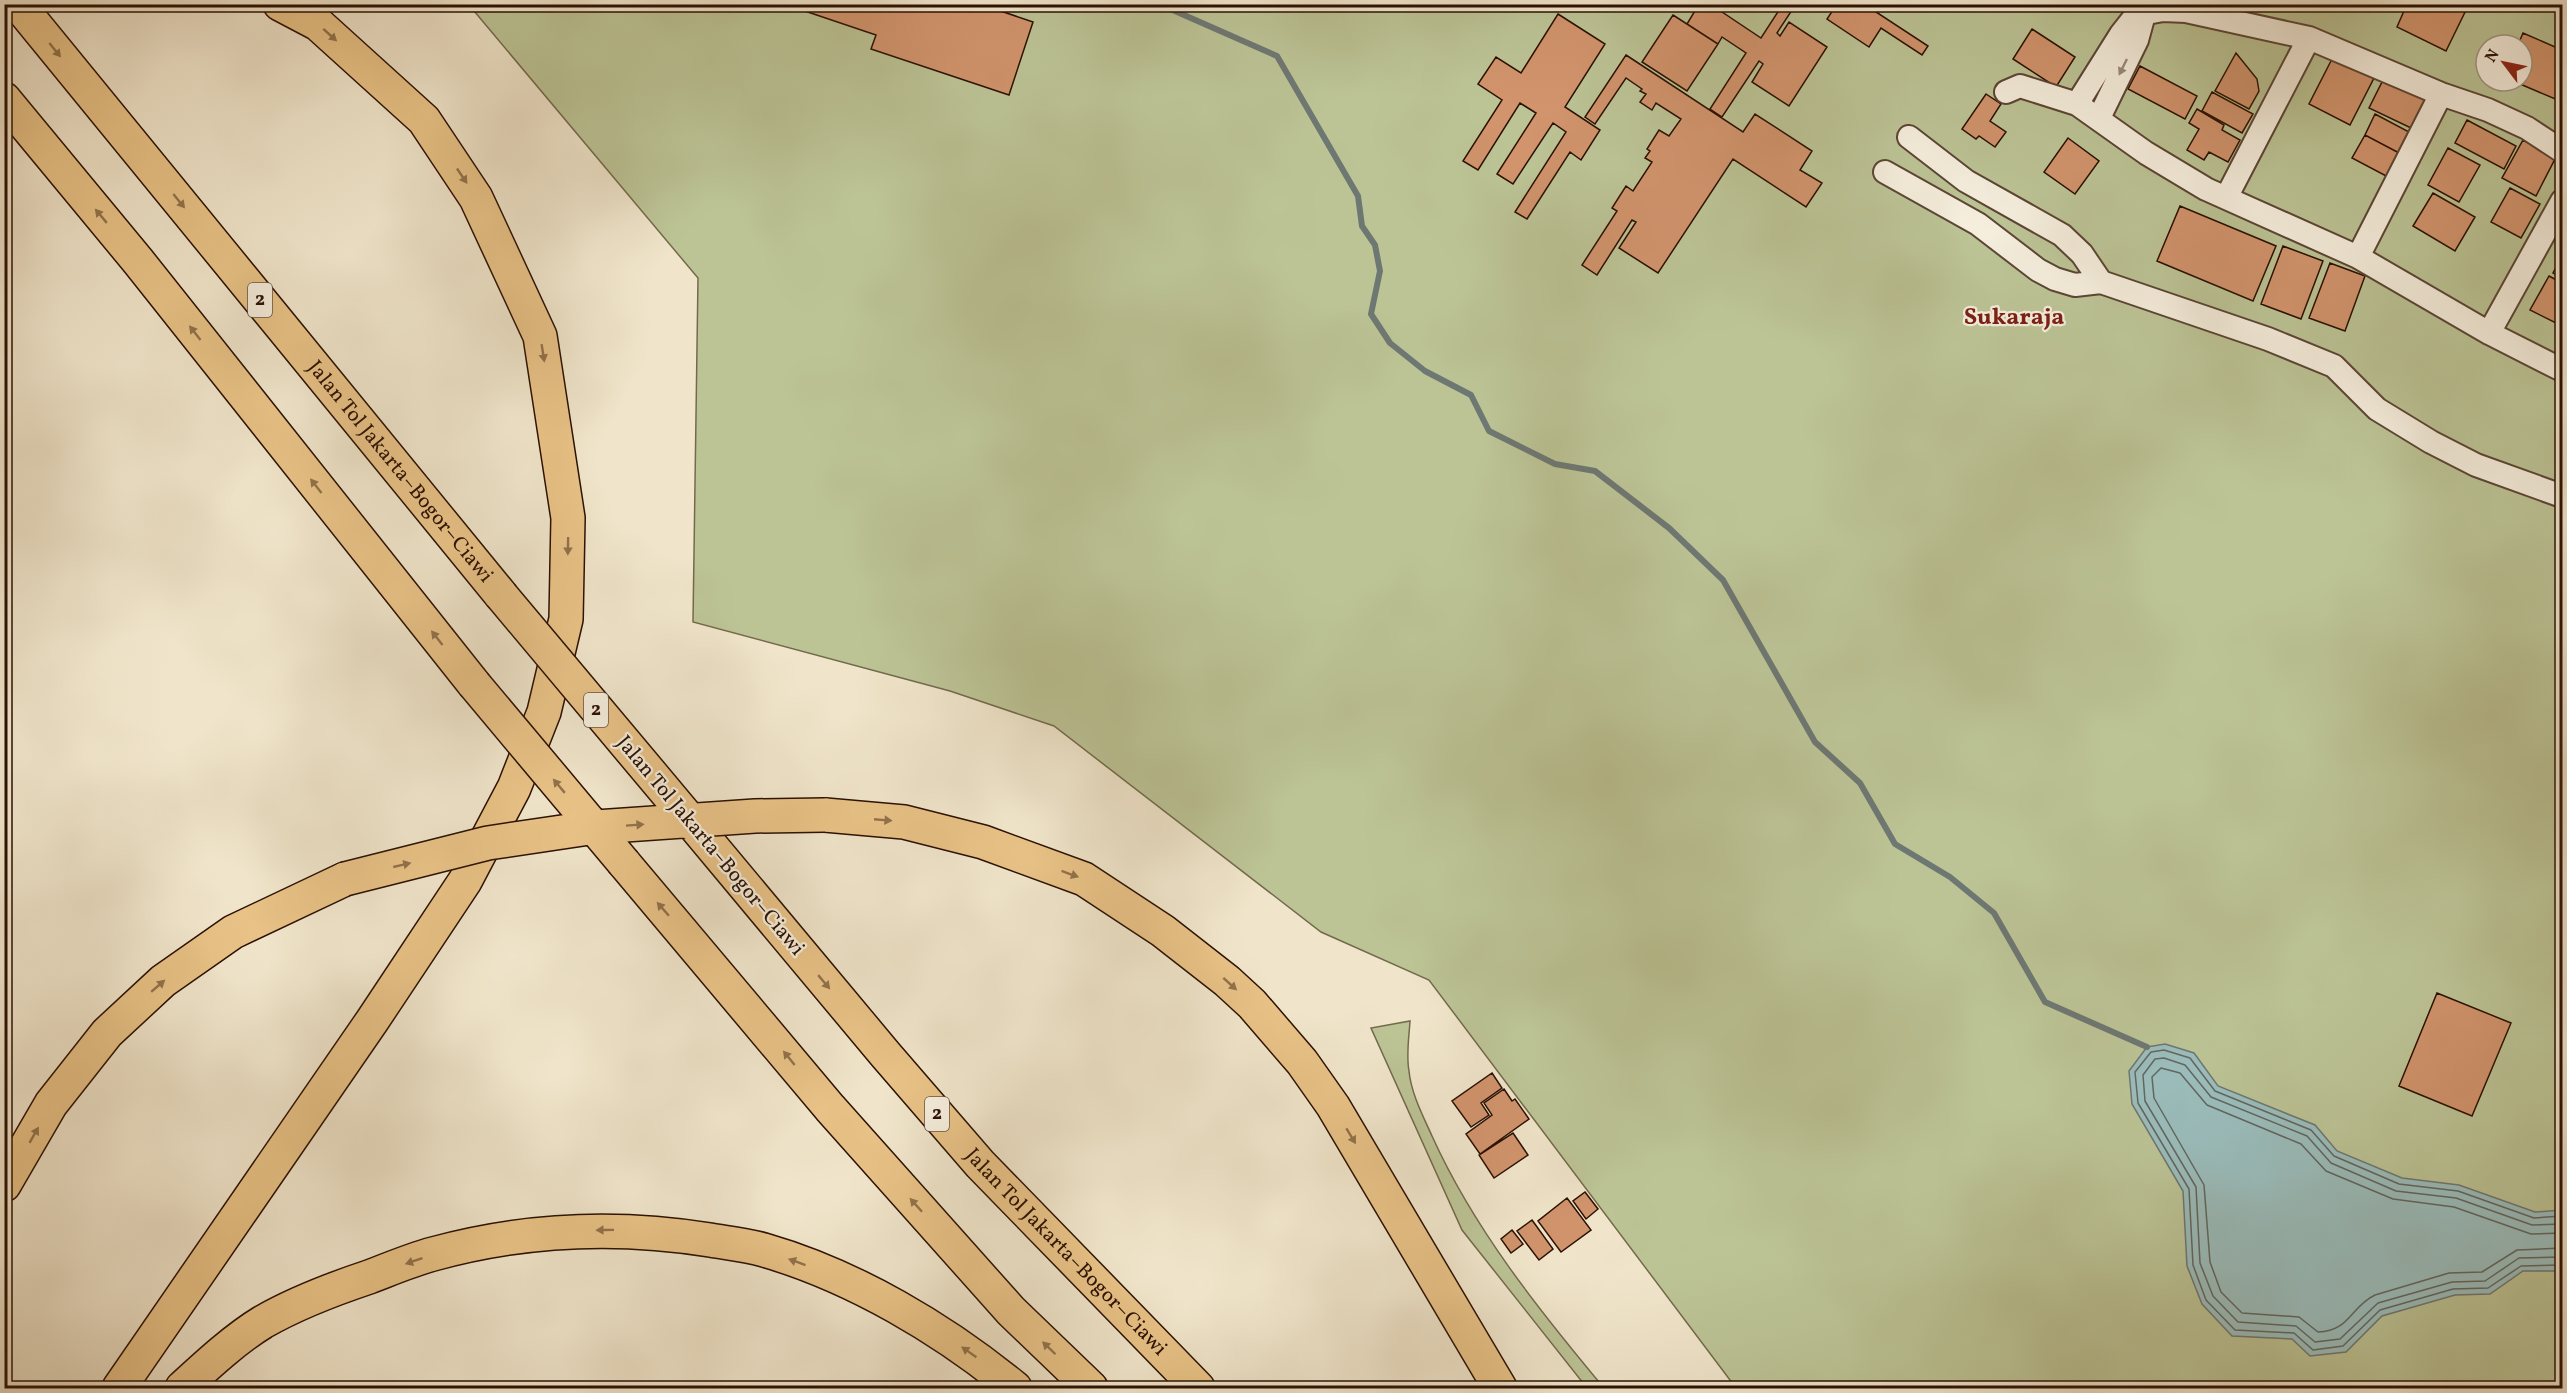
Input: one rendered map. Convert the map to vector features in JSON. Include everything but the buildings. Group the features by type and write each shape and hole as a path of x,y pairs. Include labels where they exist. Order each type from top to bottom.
{"highway":[{"name":"Jalan Tol Jakarta–Bogor–Ciawi","path":"18,4 501,595 980,1164 1198,1389"},
{"path":"119,1389 372,1021 465,881 519,777 544,712 566,619 568,518 540,336 476,198 424,120 318,24 280,4"},
{"path":"4,99 145,270 474,684 830,1108 1011,1311 1091,1389"},
{"path":"4,1185 58,1095 107,1033 164,981 233,932 345,879 488,843 596,827 755,816 825,815 904,822 983,843 1084,879 1163,931 1227,981 1252,1004 1302,1062 1333,1106 1500,1389"},
{"path":"182,1389 263,1322 336,1288 434,1254 525,1235 609,1229 672,1234 763,1250 819,1270 899,1308 941,1332 981,1360 1015,1389"}],"street":[{"path":"2077,104 2133,18 2163,10 2186,11 2309,38 2441,94 2488,110 2527,128 2562,151"},
{"path":"2099,118 2137,40 2143,18 2141,15"},
{"path":"2226,198 2309,38"},
{"path":"2006,92 2020,86 2077,104 2146,153 2206,189 2358,256 2488,333 2562,370"},
{"path":"2358,256 2441,94"},
{"path":"1910,137 1966,181 2062,235 2082,254 2101,282"},
{"path":"1885,172 1978,224 2038,270 2055,279 2075,285 2101,282 2268,339 2334,366 2377,409 2431,442 2476,465 2562,496"},
{"path":"2488,333 2562,201"}],"green space":[{"path":"469,5 2562,5 2562,1388 1736,1388 1429,980 1321,932 1054,726 950,691 693,622 698,278"},
{"path":"1410,1021 1408,1059 1412,1088 1449,1170 1467,1204 1509,1268 1604,1388 1587,1388 1462,1230 1371,1028"}],"water":[{"path":"2165,1044 2194,1053 2218,1086 2315,1125 2337,1151 2402,1178 2459,1185 2535,1212 2562,1210 2562,1271 2523,1271 2490,1294 2455,1295 2382,1316 2346,1352 2310,1356 2292,1339 2232,1336 2202,1304 2187,1266 2183,1191 2132,1104 2129,1071 2147,1047"}],"waterway":[{"path":"1159,4 1277,56 1358,196 1362,226 1375,245 1380,271 1371,314 1390,343 1425,371 1471,395 1489,431 1555,464 1595,471 1669,528 1723,580 1815,742 1860,783 1895,844 1950,877 1994,913 2045,1002 2147,1047"}],"district":[{"name":"Sukaraja","path":"2014,318"}]}
